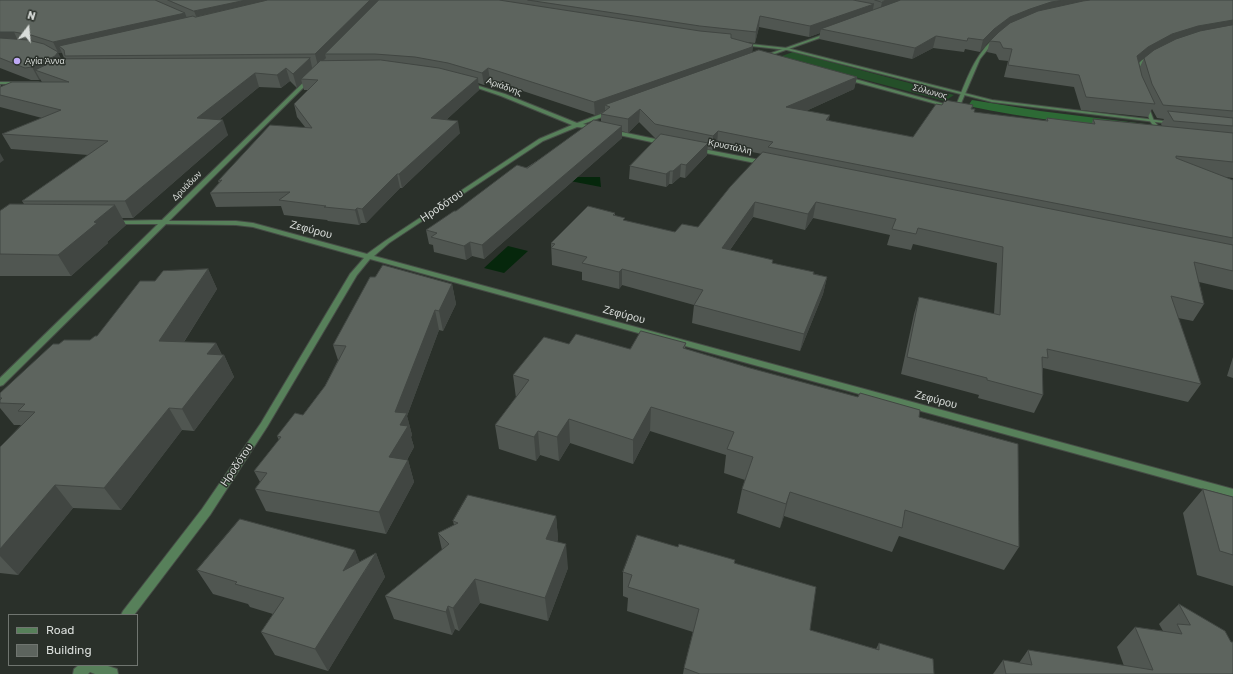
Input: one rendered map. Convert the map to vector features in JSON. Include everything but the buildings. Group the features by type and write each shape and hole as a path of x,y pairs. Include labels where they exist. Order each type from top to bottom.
{"street":[{"path":"767,56 836,31"},
{"path":"957,108 983,51 991,42 1003,34"},
{"name":"Σόλωνος","path":"735,43 787,48 963,95 992,101 1175,123"},
{"path":"1136,77 1135,69 1143,61 1159,53"},
{"path":"760,56 775,58"},
{"name":"Δρυάδων","path":"0,383 315,74"},
{"name":"Σόλωνος","path":"843,77 964,110"},
{"path":"26,89 44,79"},
{"name":"Αριάδνης","path":"462,81 503,95 577,125"},
{"path":"0,83 38,82"},
{"path":"1143,99 1152,121 1165,138 1154,137"},
{"name":"Ηροδότου","path":"128,614 206,512 264,425 354,274 370,256 387,242 541,140 613,111"},
{"path":"577,125 600,130"},
{"path":"608,131 670,144"},
{"name":"Κρυστάλλη","path":"694,149 772,165"},
{"name":"Ζεφύρου","path":"102,222 236,223 253,225 1233,493"},
{"path":"79,674 87,666"},
{"path":"91,666 112,674"}],"shaded area":[{"path":"793,52 954,95 945,101 779,57"},
{"path":"572,177 600,177 601,187 570,181"},
{"path":"508,246 528,251 504,273 484,268"}],"green space":[{"path":"972,100 1040,111 1145,124 1151,132 991,111 968,106"}],"place":[{"name":"Αγία Άννα","path":"17,61"}]}
